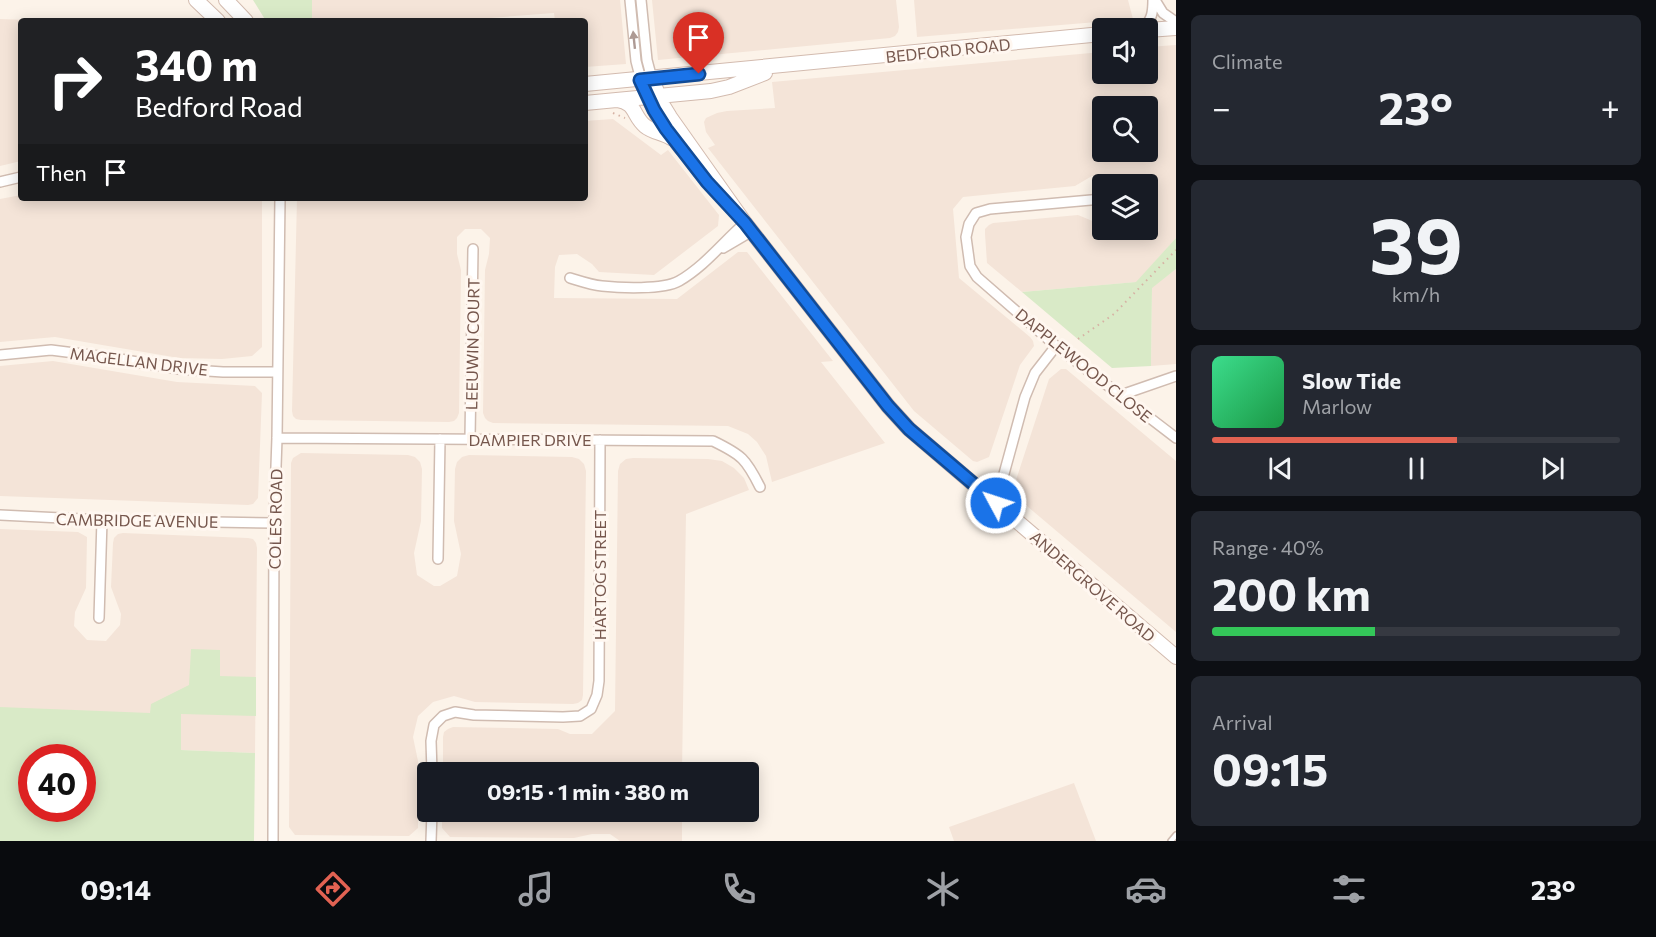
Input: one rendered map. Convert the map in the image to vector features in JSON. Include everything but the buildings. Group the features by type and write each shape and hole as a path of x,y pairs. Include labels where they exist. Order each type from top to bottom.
{"street":[{"path":"196,0 215,18"},
{"path":"226,0 243,18"},
{"path":"630,0 636,61 646,79"},
{"path":"641,0 647,60 646,79"},
{"path":"1151,18 1154,0"},
{"path":"1154,0 1163,13 1176,22"},
{"path":"1158,29 1176,28"},
{"name":"BEDFORD ROAD","path":"588,84 793,65 1092,31"},
{"name":"BEDFORD ROAD","path":"588,103 722,89 793,65"},
{"name":"ANDERGROVE ROAD","path":"646,79 654,97 659,119 707,182 748,227"},
{"name":"ANDERGROVE ROAD","path":"654,97 748,227 888,406 909,429 1176,657"},
{"path":"616,100 631,106 646,127 670,137 679,145"},
{"path":"0,182 18,178"},
{"name":"DAPPLEWOOD CLOSE","path":"1092,200 990,209 976,213 969,225 966,237 970,266 977,277 1056,346 1176,438"},
{"name":"COLES ROAD","path":"273,841 274,523 280,201"},
{"path":"570,278 600,285 665,286 680,280 748,227"},
{"name":"LEEUWIN COURT","path":"470,438 473,249"},
{"path":"996,503 1025,396 1035,373 1056,346"},
{"name":"MAGELLAN DRIVE","path":"0,355 51,350 178,369 277,372"},
{"path":"1121,395 1176,376"},
{"name":"DAMPIER DRIVE","path":"277,438 713,441 741,456 760,488"},
{"path":"438,559 440,439"},
{"name":"HARTOG STREET","path":"432,762 431,741 434,725 443,716 455,712 474,715 563,717 580,716 591,709 597,695 599,681 600,440"},
{"name":"CAMBRIDGE AVENUE","path":"0,515 102,520 274,523"},
{"path":"99,618 102,520"},
{"path":"431,841 432,822"}],"lane":[{"path":"1171,841 1176,835"}],"path":[{"path":"1143,18 1145,13 1153,12"},
{"path":"609,114 631,117"},
{"path":"1078,339 1114,314 1176,250"}],"shaded area":[{"path":"312,0 620,0 626,64 588,67 588,18 555,18 554,13 490,18 312,18"},
{"path":"652,0 896,0 899,27 895,36 890,38 658,60"},
{"path":"914,0 1128,0 1133,18 1092,18 1092,22 917,37"},
{"path":"0,19 18,20 18,162 0,166"},
{"path":"1176,45 1176,238 1137,282 1022,292 987,263 985,229 993,223 1078,215 1092,221 1092,240 1158,240 1158,174 1092,174 1075,186 963,197 953,209 959,278 1030,337 1034,346 1020,365 989,457 977,462 973,461 914,411 708,148 715,145 706,132 704,122 706,118 727,111 775,108 772,82 1092,53 1092,84 1158,84 1158,46"},
{"path":"613,119 661,155 668,150 719,215 718,226 654,275 599,272 577,254 559,255 555,267 554,298 677,299 738,252 747,252 833,361 821,362 885,443 772,482 766,456 757,442 748,434 728,426 493,423 488,421 483,413 485,270 490,238 481,229 465,229 457,237 457,254 461,270 459,413 454,421 301,420 293,416 297,201 588,201 588,121"},
{"path":"18,196 18,201 262,201 262,347 252,356 222,359 179,358 55,337 0,342 0,199"},
{"path":"1176,269 1176,364 1151,366 1152,287"},
{"path":"53,361 177,382 255,386 262,393 258,498 253,504 248,505 0,496 0,366"},
{"path":"1061,369 1066,369 1176,461 1176,632 1021,501 1016,480 1049,379"},
{"path":"301,453 415,457 422,469 421,521 414,553 417,575 434,586 440,586 457,576 461,554 454,521 455,469 462,457 469,455 572,457 584,464 586,471 582,700 573,704 475,702 454,696 433,702 418,716 413,737 418,761 418,828 409,836 295,835 289,827 291,463 293,458"},
{"path":"626,459 722,461 744,478 749,490 686,514 682,762 443,762 444,732 453,727 558,729 570,734 592,734 615,711 618,471 620,464"},
{"path":"0,529 78,532 87,537 86,588 75,612 74,626 87,640 106,641 120,625 121,614 111,587 113,543 118,534 253,539 257,548 255,753 181,750 181,714 0,712"},
{"path":"1074,783 1096,841 954,841 949,827"},
{"path":"442,822 682,822 682,841 620,841 610,834 592,834 574,838 450,837 442,828"}],"green space":[{"path":"253,0 312,0 312,18 264,18"},
{"path":"1176,238 1176,269 1152,288 1151,366 1112,368 1022,292 1136,282"},
{"path":"191,649 220,650 220,676 256,677 256,716 181,714 181,750 255,753 254,841 0,841 0,707 150,713 151,704 189,685"}],"route":[{"path":"699,74 640,80 666,129 707,182 745,223 888,406 909,429 996,503"}]}
